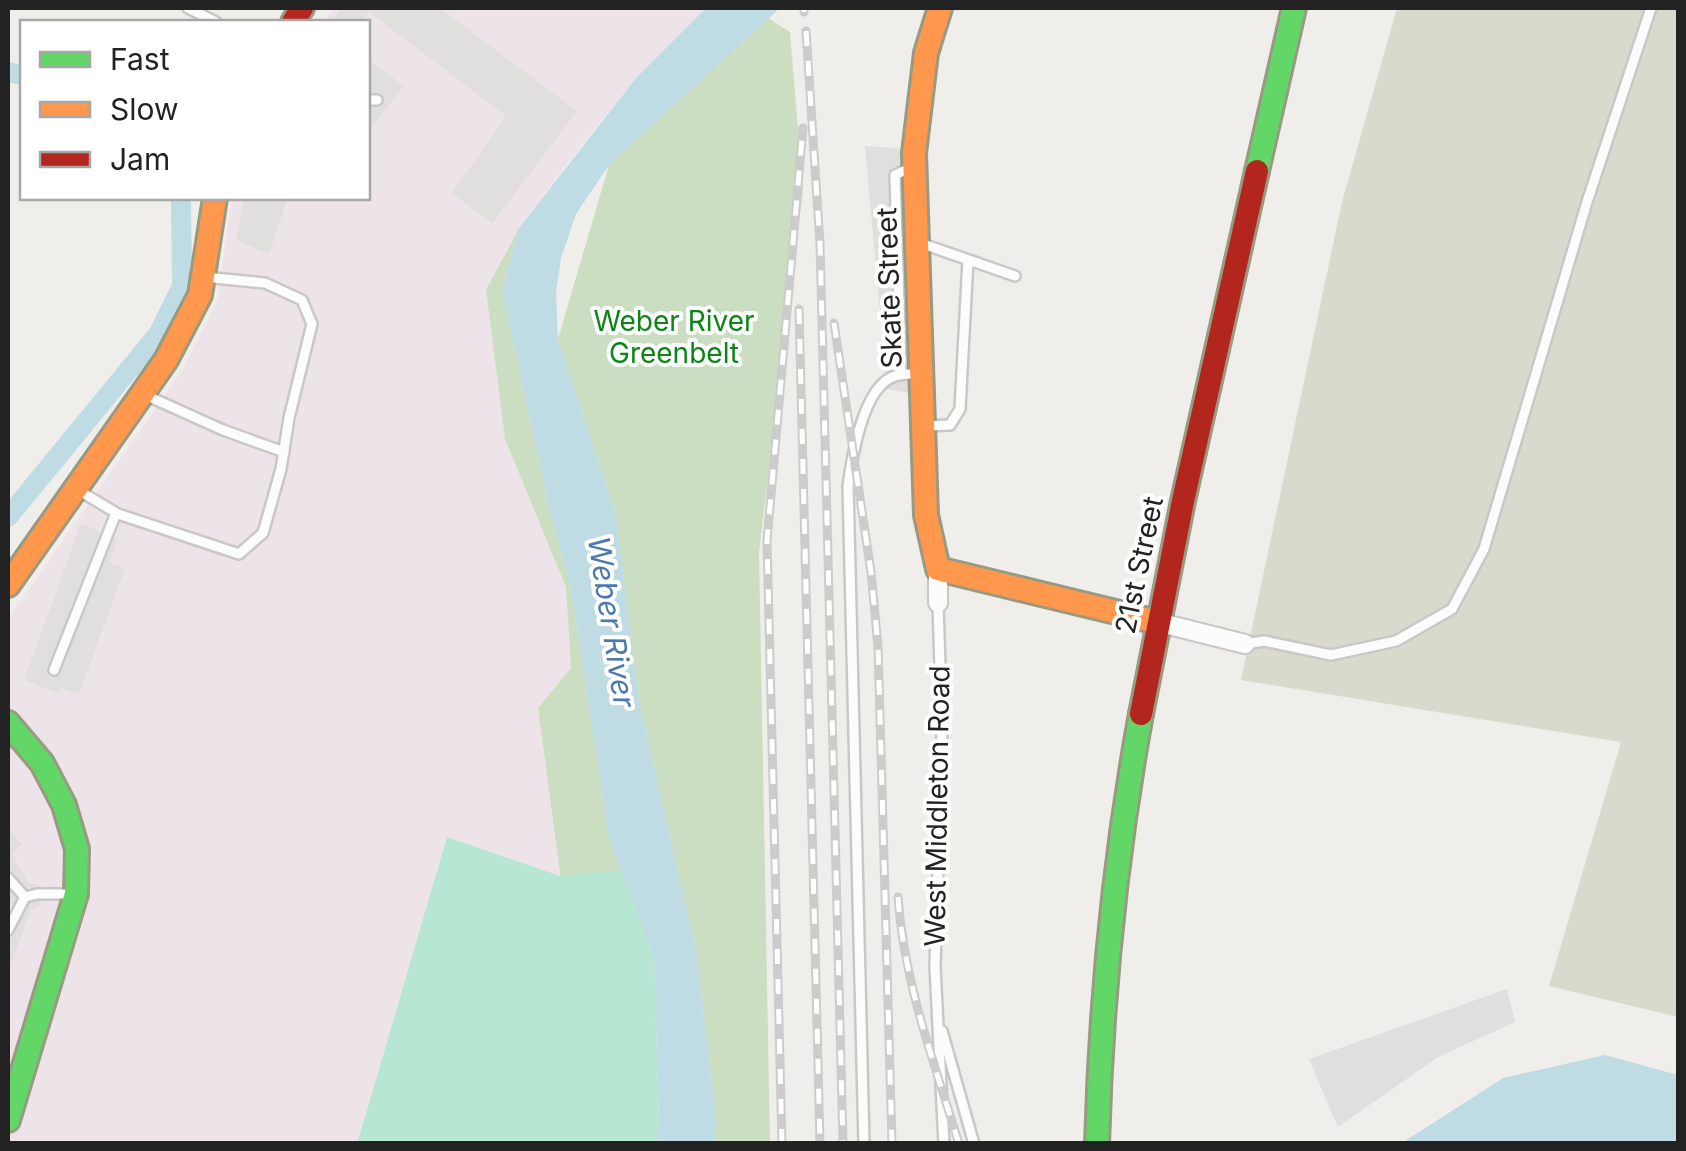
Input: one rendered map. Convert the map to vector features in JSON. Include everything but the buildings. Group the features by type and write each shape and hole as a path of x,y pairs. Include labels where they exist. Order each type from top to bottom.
{"street":[{"name":"Skate Street","path":"938,603 938,569 926,515 923,426 911,374 917,242 914,166 926,53 940,8"},
{"name":"21st Street","path":"1097,1144 1102,1004 1112,888 1132,748 1294,8"},
{"path":"8,585 166,360 200,295 215,200"},
{"path":"938,569 1245,644"},
{"path":"8,723 42,763 64,804 77,849 76,894 16,1057 8,1120"}],"lane":[{"path":"188,8 212,20"},
{"path":"1245,644 1264,641 1331,655 1396,641 1452,608 1484,549 1650,8"},
{"path":"864,1144 847,503 852,458 868,404 880,386 911,374 895,176 914,166"},
{"path":"917,242 1015,276"},
{"path":"923,426 950,424 960,409 968,260"},
{"path":"75,489 116,513 240,554 263,533 312,324 302,300 265,283 202,276"},
{"path":"142,394 222,430 284,452"},
{"path":"54,670 116,513"},
{"name":"West Middleton Road","path":"938,603 942,733 936,1010 944,1144"},
{"path":"8,878 25,897"},
{"path":"8,930 25,897 76,894"},
{"name":"West Middleton Road","path":"936,1010 974,1144"}],"shaded area":[{"path":"333,8 706,8 637,77 570,160 519,228 486,290 505,439 566,587 571,669 538,708 560,876 447,837 357,1143 8,1144 8,619 183,369 218,298 232,200 370,200 370,20 324,20"},
{"path":"341,8 440,8 577,111 492,224 452,193 506,116 369,12 362,20 332,20"},
{"path":"1397,8 1678,8 1678,1017 1549,986 1621,742 1241,680 1342,202"},
{"path":"370,60 404,86 370,129"},
{"path":"865,146 909,149 914,394 887,389"},
{"path":"244,200 287,200 269,254 236,240"},
{"path":"81,524 118,539 109,562 125,569 79,694 61,688 58,693 24,680"},
{"path":"8,828 22,844 12,853 29,884 42,885 40,905 30,911 8,974 11,909"},
{"path":"1507,989 1515,1022 1438,1057 1338,1127 1309,1059"}],"green space":[{"name":"Weber River Greenbelt","path":"768,18 790,32 803,190 759,552 770,1143 714,1143 717,1123 696,950 640,705 615,511 558,339 609,165"},
{"name":"Weber River Greenbelt","path":"519,228 502,291 570,584 609,839 654,957 656,1143 564,903 538,708 571,668 566,587 505,439 486,290"},
{"path":"447,837 560,876 621,870 654,957 659,1122 656,1143 357,1144"}],"water":[{"name":"Weber River","path":"706,8 780,8 609,165 576,214 561,258 556,293 558,339 615,511 640,705 696,950 717,1123 714,1143 656,1144 659,1122 654,957 609,839 570,584 551,516 502,291 519,228 637,77"},
{"path":"1605,1055 1678,1075 1678,1143 1402,1143 1503,1078"}],"waterway":[{"path":"8,72 20,75"},
{"path":"8,517 159,333 182,286 181,200"}],"railway":[{"path":"806,31 820,244 843,1144"},
{"path":"782,1144 767,541 803,128"},
{"path":"799,309 820,1144"},
{"path":"834,323 871,572 878,646 892,1144"},
{"path":"898,897 913,991 959,1144"}],"traffic: fast":[{"path":"1257,171 1294,8"},
{"path":"1097,1144 1111,928 1141,714"},
{"path":"8,723 42,763 64,805 77,849 76,894 8,1120"}],"traffic: slow":[{"path":"940,8 926,53 914,153 926,515 938,569 1157,622"},
{"path":"8,585 166,360 200,295 215,200"}],"traffic: jam":[{"path":"294,20 302,8"},
{"path":"1141,714 1183,501 1257,171"}]}
